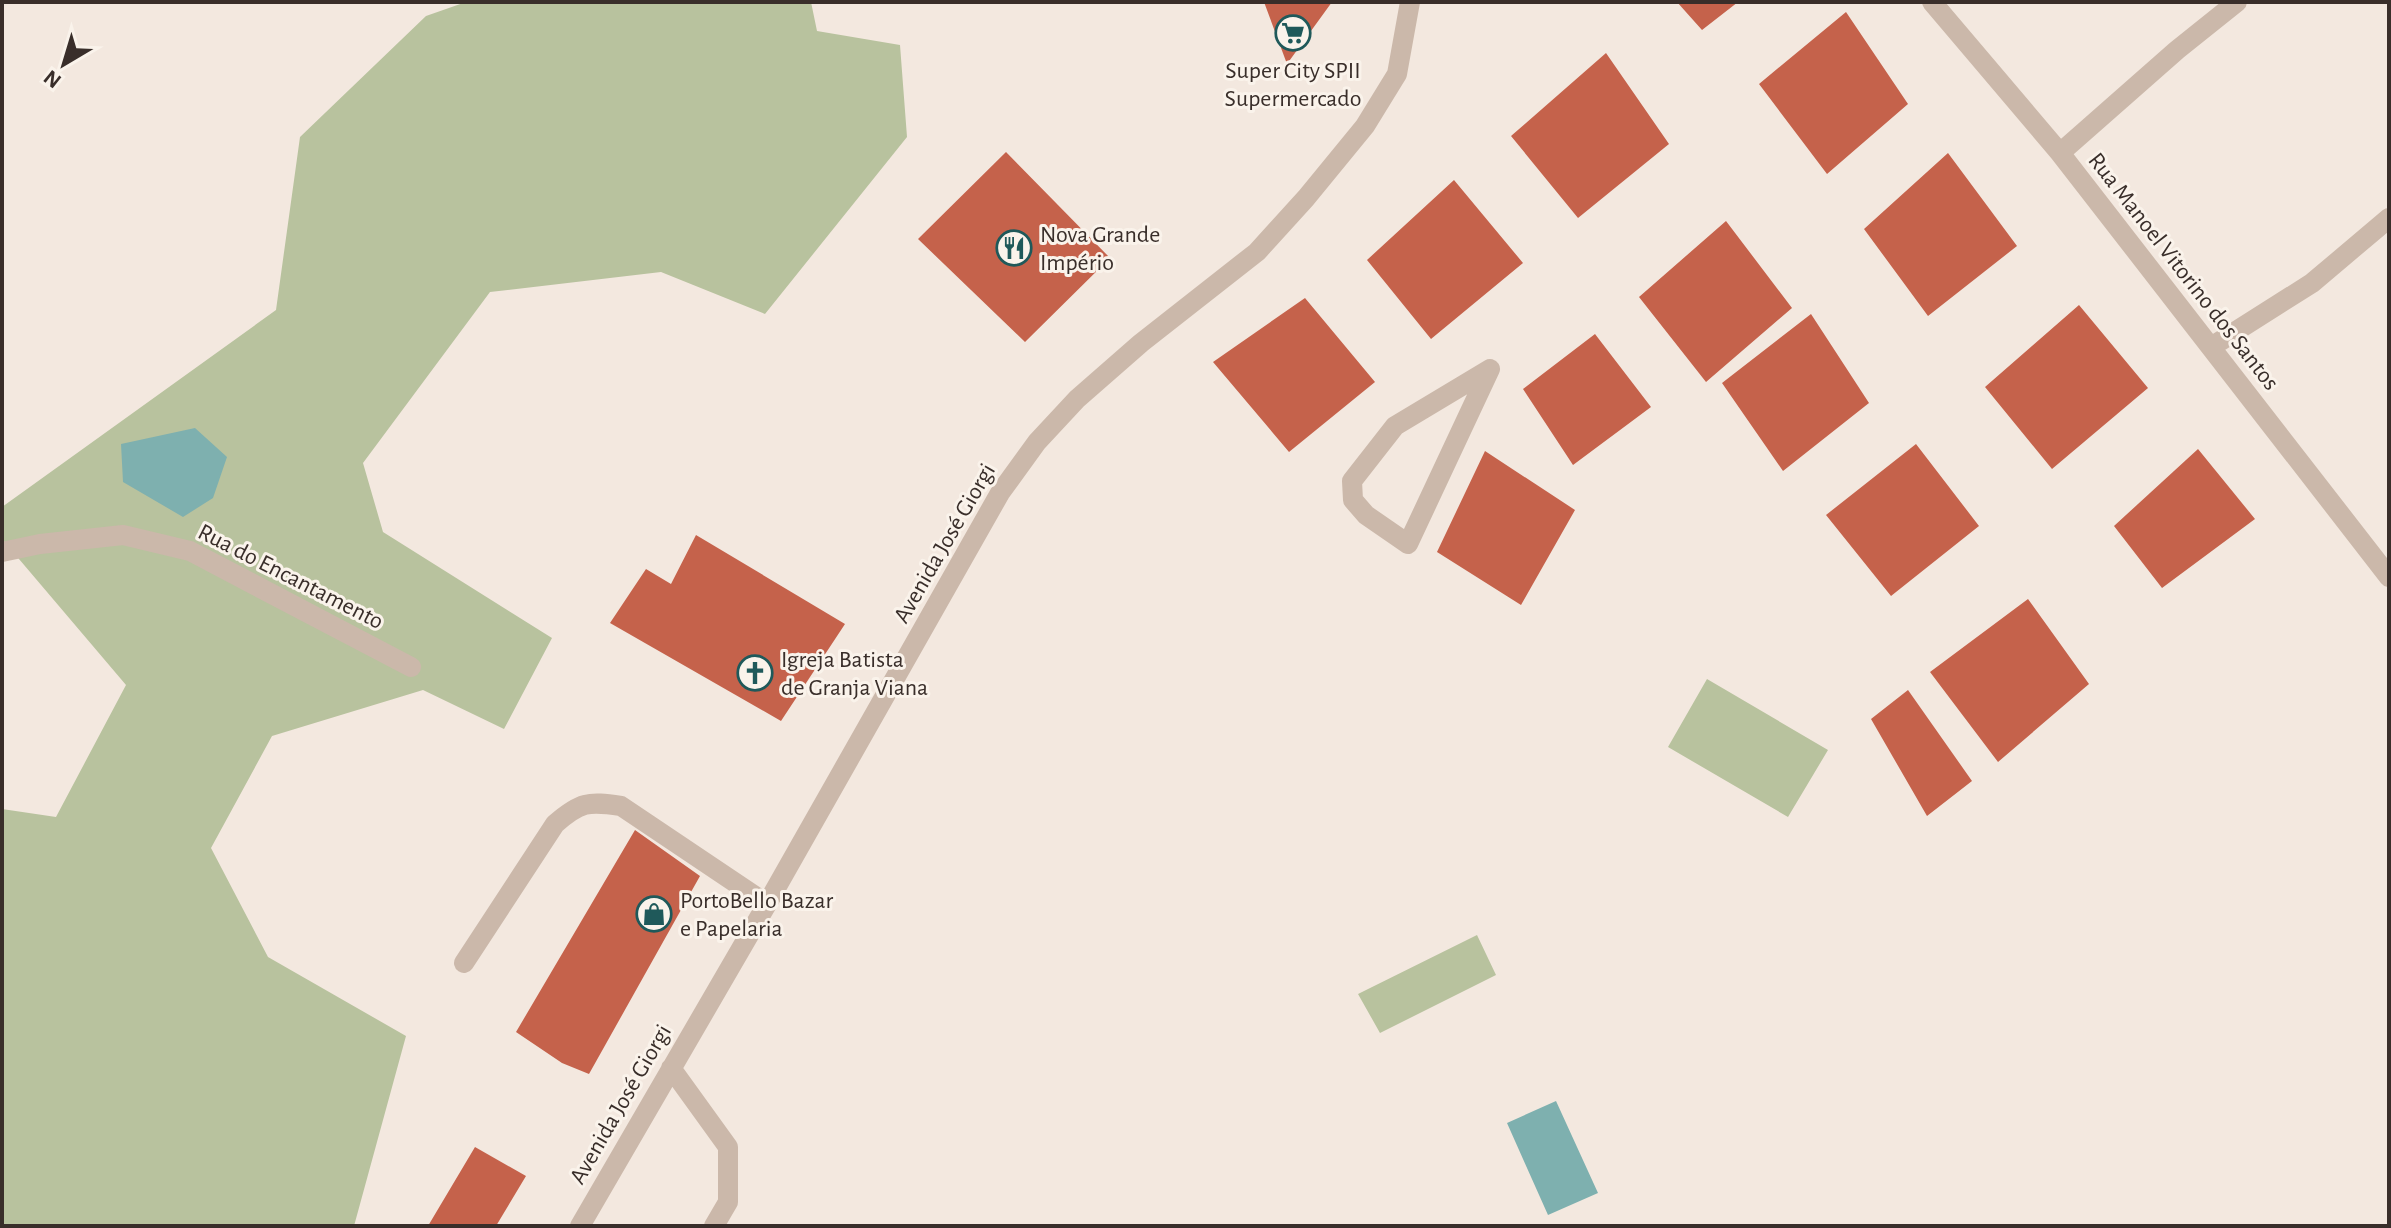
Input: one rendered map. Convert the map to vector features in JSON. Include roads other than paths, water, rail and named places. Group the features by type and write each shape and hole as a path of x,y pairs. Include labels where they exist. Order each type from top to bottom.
{"street":[{"name":"Avenida José Giorgi","path":"580,1226 1000,493 1037,442 1077,399 1141,343 1257,252 1306,198 1365,126 1397,74 1410,2"},
{"name":"Rua Manoel Vitorino dos Santos","path":"1932,2 2060,153 2389,577"},
{"path":"2060,153 2177,50 2237,2"},
{"path":"2211,347 2312,283 2389,218"},
{"path":"1490,369 1458,436 1408,544 1359,508 1353,500 1352,481 1395,426 1490,369"},
{"name":"Rua do Encantamento","path":"2,552 40,544 123,535 190,551 411,667"},
{"path":"464,963 555,824 571,810 593,801 621,806 767,904"},
{"path":"671,1068 728,1147 728,1202 714,1226"}],"water":[{"path":"195,428 227,457 213,498 183,517 123,482 121,444"},
{"path":"1556,1101 1598,1193 1548,1215 1507,1123"}],"place":[{"name":"Super City SPII Supermercado","path":"1293,33"},
{"name":"Nova Grande Império","path":"1014,248"},
{"name":"Igreja Batista de Granja Viana","path":"755,673"},
{"name":"PortoBello Bazar e Papelaria","path":"654,914"}]}
